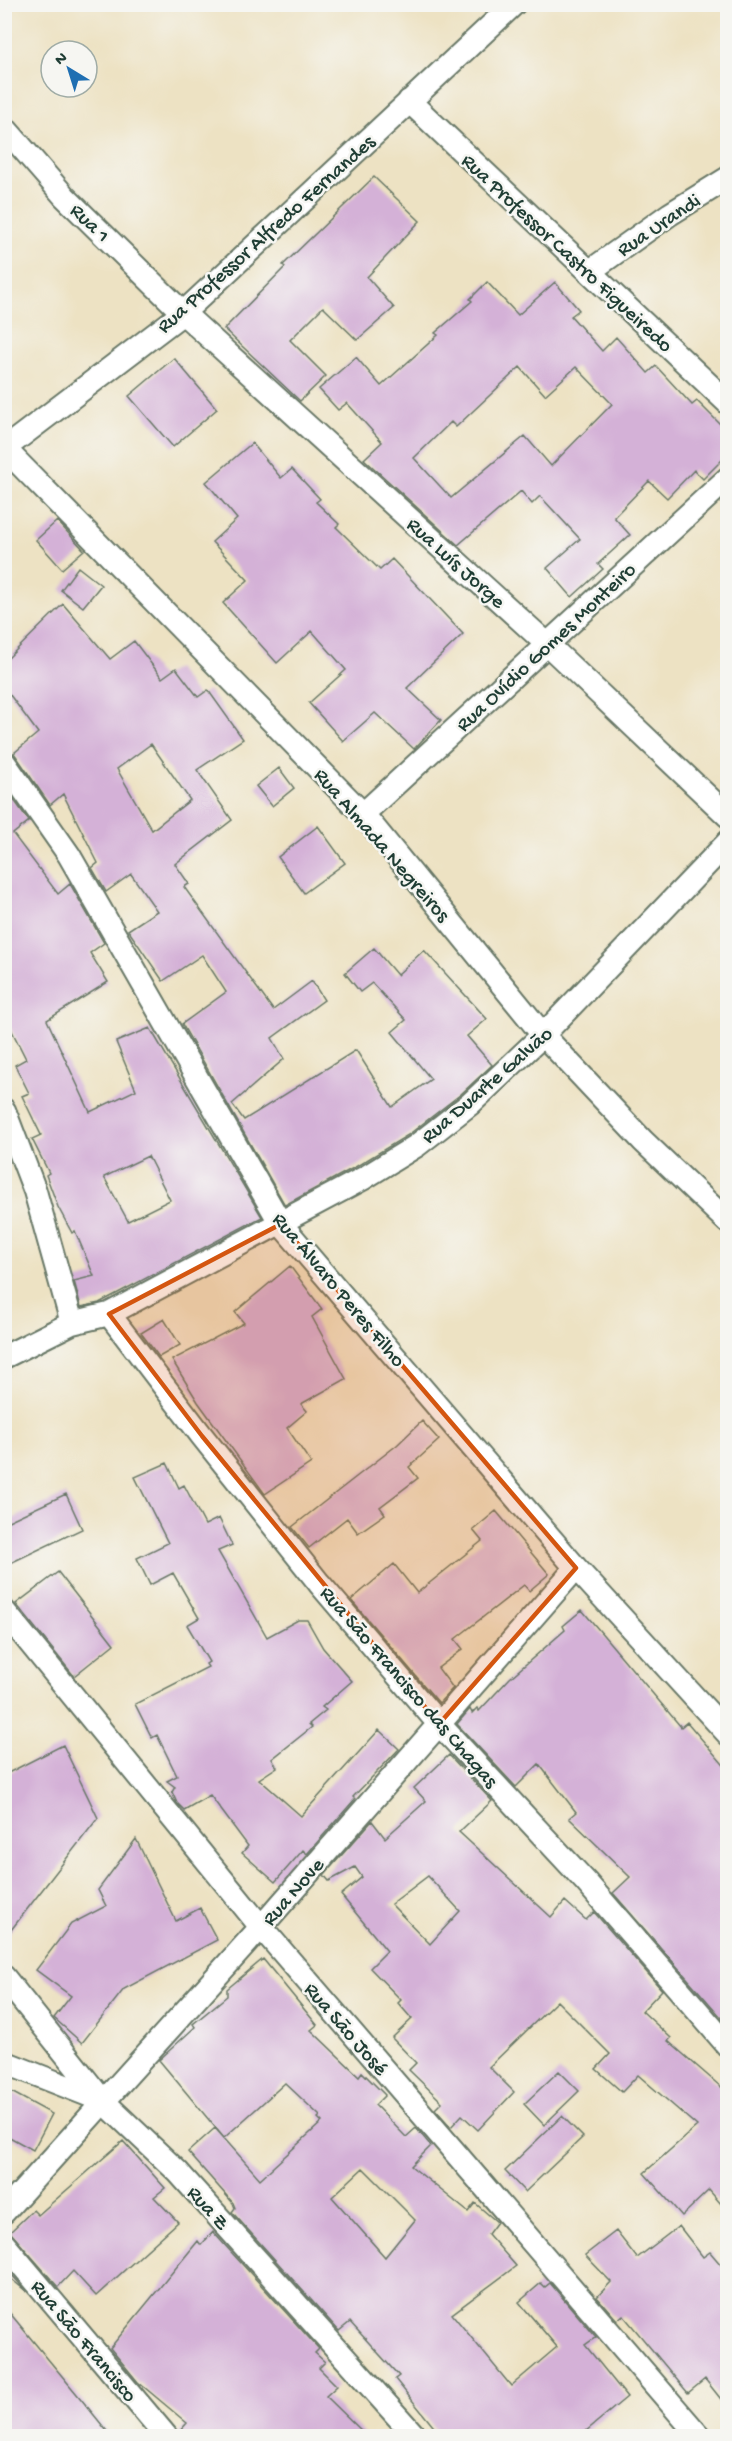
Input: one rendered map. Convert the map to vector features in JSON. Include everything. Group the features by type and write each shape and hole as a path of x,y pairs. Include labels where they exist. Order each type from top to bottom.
{"street":[{"name":"Rua Professor Alfredo Fernandes","path":"5,448 183,313 514,4"},
{"name":"Rua Professor Castro Figueiredo","path":"409,101 728,403"},
{"name":"Rua 1","path":"4,127 65,197 183,313"},
{"name":"Rua Urandi","path":"590,271 669,214 728,178"},
{"name":"Rua Luís Jorge","path":"183,313 547,644 728,816"},
{"name":"Rua Almada Negreiros","path":"5,448 363,814 543,1035 643,1142 728,1222"},
{"name":"Rua Ovídio Gomes Monteiro","path":"363,814 728,478"},
{"name":"Rua Álvaro Peres Filho","path":"4,762 69,855 281,1224 576,1568 728,1734"},
{"name":"Rua Duarte Galvão","path":"4,1357 72,1323 109,1314 364,1179 416,1146 470,1104 543,1035 728,842"},
{"path":"4,1110 35,1191 72,1323"},
{"name":"Rua São Francisco das Chagas","path":"109,1314 202,1436 320,1583 439,1724 586,1882 728,2046"},
{"name":"Rua Nove","path":"4,2212 261,1927 576,1568"},
{"name":"Rua São José","path":"4,1611 261,1927 699,2436"},
{"name":"Rua Z","path":"4,1977 103,2101 178,2172 415,2436"},
{"path":"4,2062 103,2101"},
{"name":"Rua São Francisco","path":"4,2244 166,2436"}],"highlighted area":[{"path":"281,1224 576,1568 439,1724 202,1436 109,1314"}],"building":[{"path":"374,177 420,221 367,277 394,308 357,340 323,307 290,340 326,376 300,401 224,329 285,267 283,265"},
{"path":"487,282 518,315 555,282 579,310 571,316 602,351 616,337 648,373 656,366 692,405 697,401 728,432 728,454 703,479 694,470 667,498 649,481 614,517 630,535 598,564 603,569 572,597 547,568 580,539 540,496 532,504 521,491 458,545 364,459 382,442 347,403 338,410 319,389 356,357 381,386 438,335 435,333 472,301 470,299","holes":["520,367 545,395 576,367 612,404 551,466 525,436 451,498 414,458 451,422 456,427"]},
{"path":"174,358 217,409 173,447 129,396"},
{"path":"252,443 281,478 292,469 320,499 316,502 339,524 336,527 380,570 392,559 463,634 407,688 441,720 414,749 375,713 343,741 309,703 346,670 312,631 277,663 223,603 248,580 212,542 237,519 206,482"},
{"path":"57,521 84,550 62,569 36,540"},
{"path":"78,567 101,585 83,607 61,590"},
{"path":"63,604 110,659 134,641 162,678 176,668 198,697 208,690 243,739 197,770 232,820 175,864 189,884 184,887 273,1010 312,981 324,1000 272,1038 284,1059 232,1104 244,1120 356,1050 392,1107 431,1079 392,1032 406,1020 372,983 360,992 345,973 374,948 397,975 424,950 487,1019 467,1036 492,1065 461,1094 408,1135 285,1205 182,1024 226,992 202,955 163,981 128,930 157,911 131,874 106,892 92,868 98,863 63,794 50,805 14,753 38,733 4,687 4,662","holes":["151,744 190,800 152,830 117,769"]},
{"path":"279,768 294,788 272,806 256,786"},
{"path":"4,786 29,821 13,834 58,894 70,884 104,943 90,953 108,982 47,1020 90,1112 136,1090 116,1042 150,1028 262,1217 99,1303 81,1307 74,1281 94,1276 75,1231 72,1233 58,1207 46,1175 49,1173 32,1139 41,1135 22,1096 29,1093 15,1065 26,1059 4,1015","holes":["148,1156 170,1200 128,1221 104,1177"]},
{"path":"318,826 345,863 304,893 278,857"},
{"path":"290,1266 322,1309 312,1317 346,1379 301,1404 307,1411 287,1428 311,1463 265,1494 198,1402 172,1360 244,1323 235,1312"},
{"path":"164,1319 180,1345 159,1357 141,1333"},
{"path":"422,1421 439,1440 409,1467 418,1478 380,1507 385,1514 358,1533 347,1518 309,1548 292,1527 397,1445"},
{"path":"167,1463 179,1488 184,1485 205,1525 219,1518 232,1545 218,1551 267,1637 298,1620 307,1620 323,1648 352,1681 322,1707 326,1710 309,1724 312,1727 272,1759 277,1767 259,1779 301,1816 379,1730 399,1749 353,1797 355,1799 307,1854 303,1850 275,1882 242,1853 248,1846 210,1795 184,1810 177,1803 172,1792 175,1787 167,1781 177,1776 157,1735 152,1738 135,1704 208,1667 206,1664 209,1662 187,1625 199,1618 173,1573 150,1585 137,1558 168,1543 135,1477"},
{"path":"66,1494 82,1529 4,1566 4,1523"},
{"path":"496,1511 549,1574 529,1591 524,1585 455,1639 463,1649 438,1668 453,1688 439,1703 351,1600 394,1564 417,1593 482,1541 473,1530"},
{"path":"58,1572 114,1644 74,1676 16,1604"},
{"path":"582,1610 681,1727 687,1722 728,1770 728,2025 613,1893 630,1877 569,1818 576,1812 539,1764 516,1787 457,1724 470,1709 472,1713 477,1708 479,1711 510,1678 565,1630 563,1626"},
{"path":"63,1745 98,1818 4,1939 4,1775"},
{"path":"449,1755 492,1801 459,1832 551,1917 565,1901 586,1920 594,1912 662,1990 642,2011 671,2038 668,2041 728,2093 728,2212 709,2190 682,2216 644,2173 697,2126 638,2075 622,2092 596,2069 610,2054 557,2001 489,2067 514,2092 478,2130 462,2115 451,2127 435,2109 442,2102 409,2070 416,2063 392,2038 412,2019 398,2003 401,2000 370,1968 387,1951 341,1895 362,1877 355,1867 329,1881 324,1875 372,1821 385,1838 426,1801 414,1788","holes":["428,1876 460,1911 430,1944 391,1904"]},
{"path":"136,1839 176,1921 200,1908 217,1940 124,1989 82,2043 54,2018 71,1996 36,1970 71,1924 106,1906 98,1890"},
{"path":"263,1959 317,2025 311,2030 359,2076 362,2072 385,2095 375,2105 406,2137 416,2128 431,2146 411,2166 468,2212 475,2203 497,2222 488,2234 516,2266 452,2314 511,2386 557,2347 519,2302 541,2283 545,2287 550,2283 596,2337 585,2345 627,2397 580,2436 441,2436 395,2379 399,2376 350,2322 339,2331 232,2212 235,2208 233,2203 188,2152 215,2128 260,2179 322,2122 318,2118 320,2116 285,2083 224,2138 159,2060 195,2027 193,2024 227,1996 227,1989","holes":["363,2168 415,2220 385,2257 332,2197"]},
{"path":"559,2071 579,2091 544,2125 524,2104"},
{"path":"4,2088 52,2114 33,2150 4,2134"},
{"path":"562,2116 583,2137 525,2192 505,2171"},
{"path":"123,2141 165,2188 154,2197 178,2222 96,2296 73,2271 58,2287 10,2232 33,2210 38,2215"},
{"path":"679,2226 703,2257 710,2252 728,2273 728,2408 705,2379 688,2393 623,2315 617,2320 597,2297 611,2282 585,2255 616,2231 637,2258"},
{"path":"213,2232 319,2349 315,2353 325,2362 319,2368 337,2386 326,2396 367,2436 179,2436 179,2432 187,2423 138,2382 110,2348 198,2241 201,2245"},
{"path":"4,2266 27,2292 4,2273"},
{"path":"4,2306 81,2399 111,2436 4,2436"}]}
